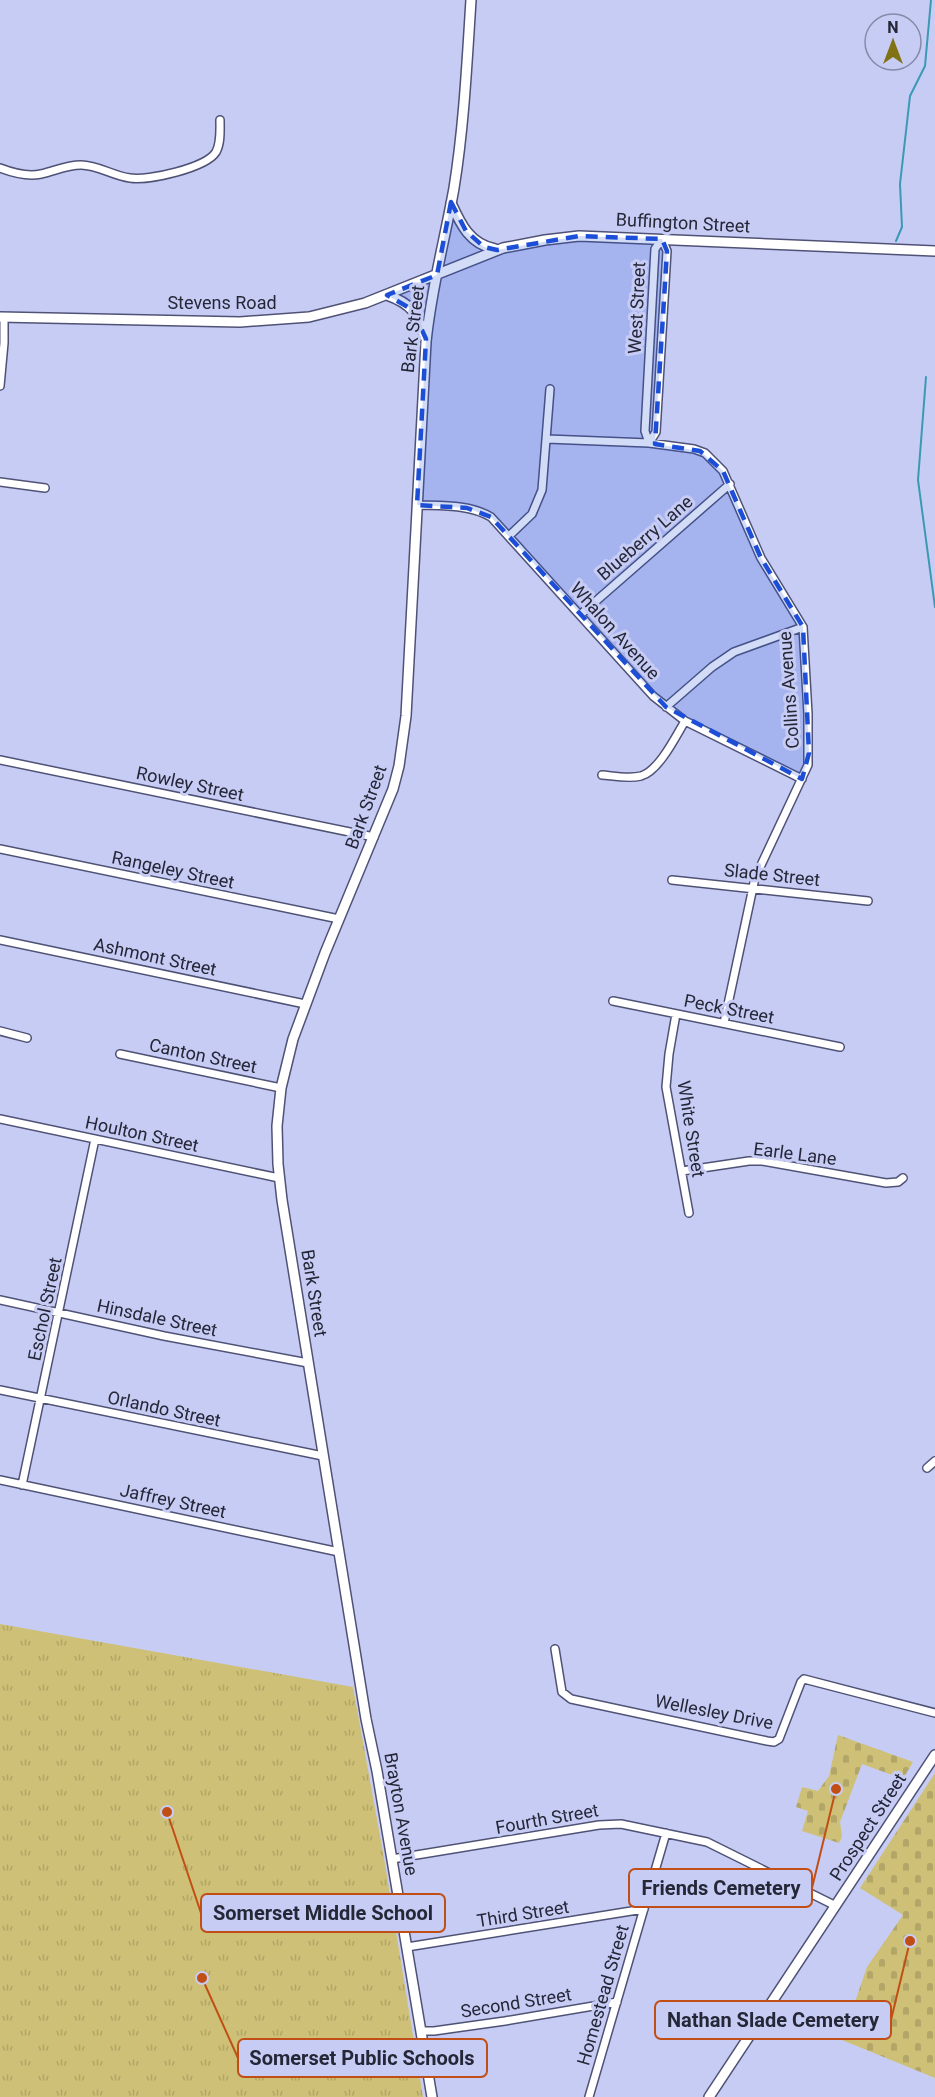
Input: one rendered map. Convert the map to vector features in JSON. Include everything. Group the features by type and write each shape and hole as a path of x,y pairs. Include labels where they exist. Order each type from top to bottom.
{"main road":[{"name":"Bark Street","path":"348,1608 279,1178 277,1126 286,1059 305,1004 393,789 404,734 426,339 451,202 464,101 471,0"},
{"path":"451,202 466,231 484,247 497,250"},
{"name":"Buffington Street","path":"437,275 497,250 579,236 935,251"},
{"name":"Stevens Road","path":"2,317 274,321 327,314 365,303 437,275"},
{"path":"387,294 413,310 426,339"},
{"name":"Brayton Avenue","path":"348,1608 432,2097"},
{"name":"Prospect Street","path":"710,2097 935,1755"}],"street":[{"path":"0,168 34,176 64,167 84,165 131,178 151,177 197,166 207,160 218,146 220,120"},
{"name":"West Street","path":"662,239 668,251 656,432 649,443 645,431 655,249 662,239"},
{"path":"0,386 4,342 2,317"},
{"path":"509,536 526,522 537,506 542,490 550,389"},
{"name":"Collins Avenue","path":"547,438 649,443 694,449 705,453 723,471 761,558 802,627 808,765 755,878 724,1023"},
{"path":"0,482 45,488"},
{"name":"Blueberry Lane","path":"580,615 730,484"},
{"name":"Whalon Avenue","path":"417,505 478,510 490,517 653,696 666,707 685,721 802,779"},
{"path":"666,707 712,667 734,652 802,627"},
{"path":"602,775 642,776 651,770 667,751 685,721"},
{"name":"Rowley Street","path":"0,760 374,837"},
{"name":"Rangeley Street","path":"0,849 339,920"},
{"name":"Slade Street","path":"672,880 868,901"},
{"name":"Ashmont Street","path":"0,940 305,1004"},
{"name":"Peck Street","path":"613,1001 840,1047"},
{"name":"White Street","path":"676,1014 666,1086 689,1214"},
{"path":"0,1030 27,1038"},
{"name":"Canton Street","path":"120,1054 281,1088"},
{"name":"Houlton Street","path":"0,1119 279,1178"},
{"name":"Eschol Street","path":"22,1485 95,1139"},
{"name":"Earle Lane","path":"682,1171 762,1161 886,1183 898,1182 903,1178"},
{"name":"Hinsdale Street","path":"0,1300 60,1311 164,1336 308,1363"},
{"name":"Orlando Street","path":"0,1390 323,1456"},
{"path":"927,1468 935,1461"},
{"name":"Jaffrey Street","path":"0,1480 339,1552"},
{"name":"Wellesley Drive","path":"555,1649 562,1692 571,1699 767,1741 774,1742 779,1739 804,1679 935,1713"},
{"name":"Fourth Street","path":"392,1859 611,1823 707,1842 836,1906"},
{"name":"Homestead Street","path":"589,2097 666,1833"},
{"name":"Third Street","path":"407,1947 644,1909"},
{"name":"Second Street","path":"421,2031 505,2021 617,2002"}],"highlighted area":[{"path":"451,202 466,231 484,247 497,250 579,236 662,239 667,251 655,444 700,451 723,471 761,558 803,627 809,753 802,779 666,707 491,517 467,508 417,505 426,339 413,310 387,295 437,275"}],"green space":[{"path":"0,1624 353,1687 423,2097 0,2097"},
{"path":"838,1735 913,1762 903,1779 862,1764 840,1822 842,1837 839,1843 802,1831 808,1811 796,1807 802,1787 818,1791 829,1776"},
{"path":"935,1773 935,2078 842,2040 867,1967 903,1915 860,1888"}],"waterway":[{"path":"896,241 902,227 900,184 910,96 925,66 931,0"},
{"path":"926,377 918,480 935,607"}],"place":[{"name":"Friends Cemetery","path":"836,1789"},
{"name":"Somerset Middle School","path":"167,1812"},
{"name":"Nathan Slade Cemetery","path":"910,1941"},
{"name":"Somerset Public Schools","path":"202,1978"}]}
